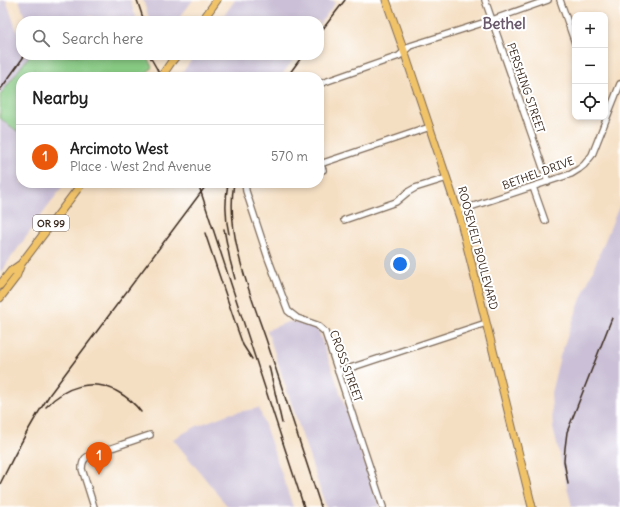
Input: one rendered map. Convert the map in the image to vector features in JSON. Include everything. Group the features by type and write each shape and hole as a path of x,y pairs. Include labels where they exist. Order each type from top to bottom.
{"main road":[{"path":"206,16 218,0"},
{"name":"ROOSEVELT BOULEVARD","path":"386,0 458,211 532,507"},
{"path":"164,72 173,60"},
{"name":"OR 99","path":"0,298 16,277 21,264 78,188"},
{"name":"OR 99","path":"0,285 11,271 21,264"}],"street":[{"name":"PERSHING STREET","path":"485,0 548,182"},
{"path":"324,82 399,56 410,46 492,20 548,0"},
{"path":"560,0 572,34"},
{"name":"BETHEL DRIVE","path":"458,211 571,174 584,165 592,154 620,84"},
{"path":"602,120 604,124"},
{"path":"324,163 430,127"},
{"path":"344,220 396,202 415,188 447,178"},
{"path":"533,187 545,221"},
{"name":"CROSS STREET","path":"246,188 268,258 288,311 297,318 317,325 325,332 383,507"},
{"path":"338,372 486,323"},
{"path":"94,507 82,469 82,464 85,458 150,434"}],"shaded area":[{"path":"6,0 16,29 16,60 26,60 0,95 0,2"},
{"path":"19,0 130,0 135,16 90,16 24,16"},
{"path":"143,0 193,0 181,16 148,16"},
{"path":"235,0 333,0 335,3 324,18 324,16 224,16"},
{"path":"191,60 293,60 284,72 183,72"},
{"path":"0,118 16,130 16,188 61,188 0,273"},
{"path":"620,204 620,507 572,507 553,428 551,393 560,356 581,299"},
{"path":"288,322 309,325 316,328 319,332 380,507 326,507 267,330"},
{"path":"259,408 293,507 228,507 173,439 197,426 228,414"}],"green space":[{"path":"26,60 148,60 152,67 148,72 17,72"},
{"path":"16,74 16,130 0,118 0,95"}],"railway":[{"path":"137,0 142,16"},
{"path":"324,27 345,0"},
{"path":"0,90 21,60"},
{"path":"152,60 158,72"},
{"path":"291,72 299,60"},
{"path":"200,188 304,507"},
{"path":"0,484 11,461 50,394 204,188"},
{"path":"227,188 226,208 229,234"},
{"path":"233,188 232,202 233,222 236,242 246,283 321,507"},
{"path":"224,229 235,279"},
{"path":"205,233 243,345 252,359"},
{"path":"568,484 564,461 567,432 612,318"},
{"path":"269,366 282,423"},
{"path":"46,407 61,394 79,386 99,385 121,394 131,401 141,412"}],"place":[{"name":"Arcimoto West","path":"99,475"}],"district":[{"name":"Bethel","path":"504,23"}]}
